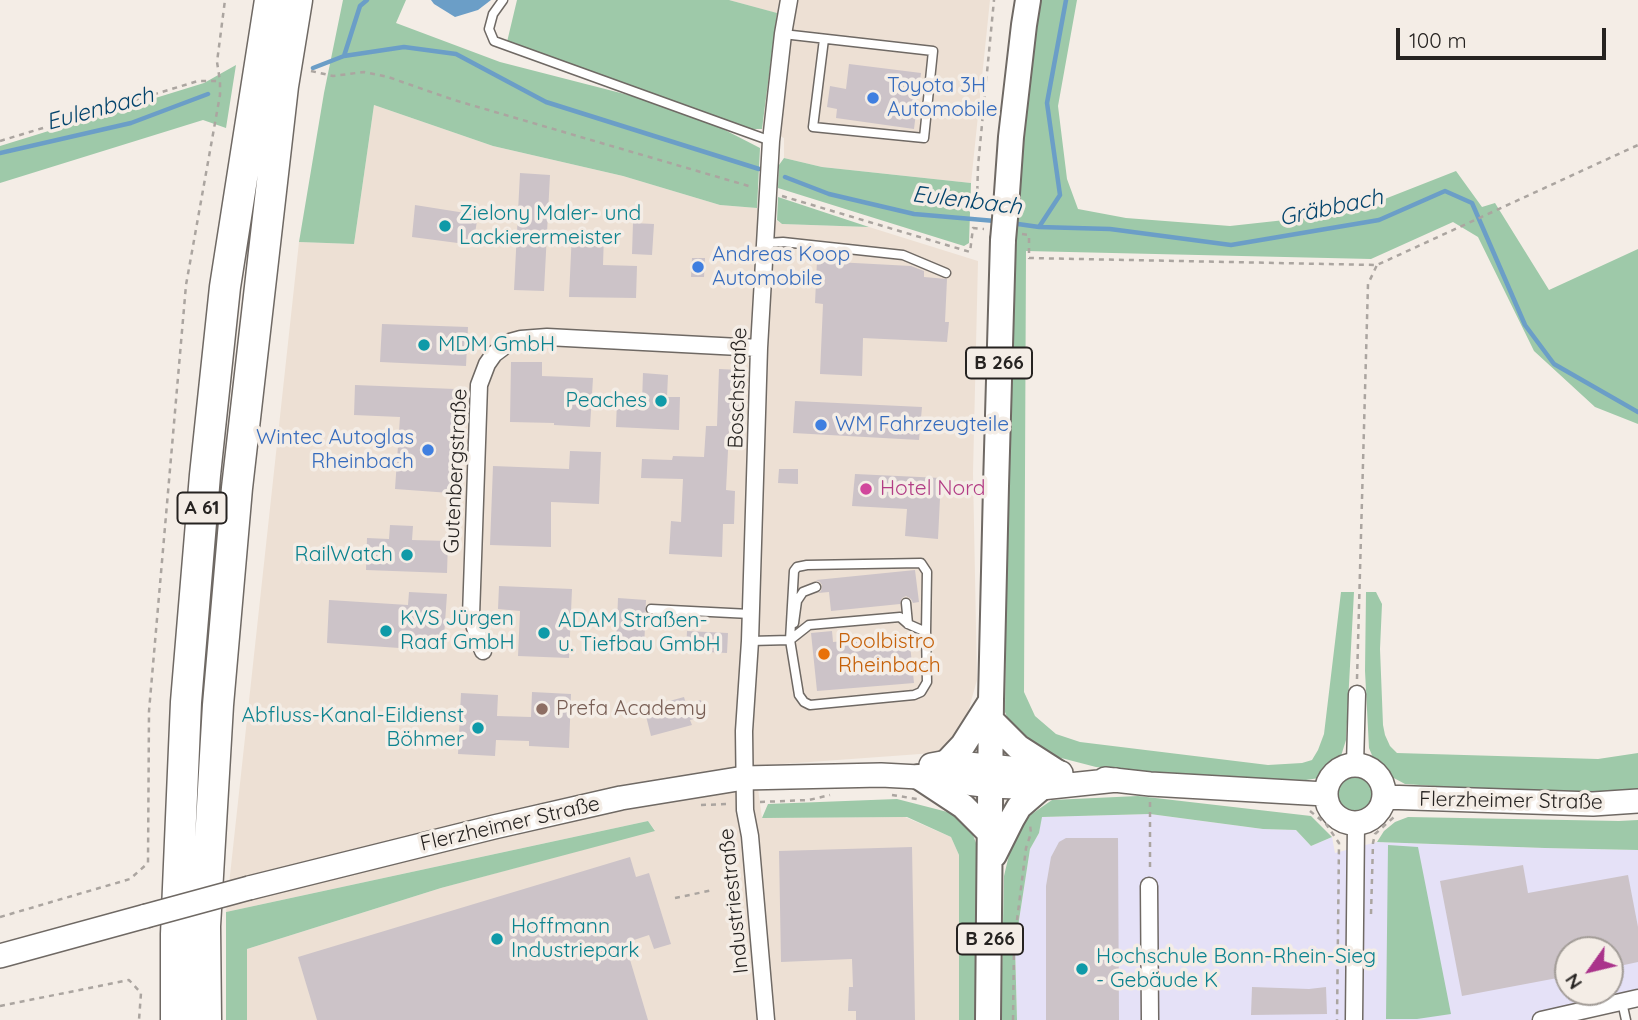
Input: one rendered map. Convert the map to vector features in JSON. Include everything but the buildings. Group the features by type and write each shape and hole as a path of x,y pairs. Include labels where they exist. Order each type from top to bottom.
{"highway":[{"name":"A 61","path":"176,1020 176,934 186,702 204,488 225,287 270,0"},
{"name":"A 61","path":"206,1020 205,926 219,691 237,488 283,86 298,0"}],"main road":[{"name":"B 266","path":"988,1020 996,486 996,235 1006,208 1011,137 1028,0"},
{"path":"947,762 991,710 1018,747 1049,780 1019,807 991,862"},
{"name":"Flerzheimer Straße","path":"883,785 947,762 991,776"},
{"path":"1355,764 1373,771 1384,788 1381,807 1375,816 1356,824 1338,818 1331,812 1325,794 1331,776 1346,766 1355,764"},
{"name":"Flerzheimer Straße","path":"0,956 249,888 494,827 621,799 744,778 918,788 991,776 1049,780 1117,780 1325,794"},
{"path":"918,788 963,806 991,834"},
{"name":"Flerzheimer Straße","path":"1384,797 1593,804 1638,801"}],"street":[{"name":"Boschstraße","path":"744,778 760,348 771,141 789,0"},
{"name":"Gutenbergstraße","path":"483,651 471,616 479,385 494,354 510,342 547,337 760,348"},
{"path":"1355,764 1357,694"},
{"name":"Industriestraße","path":"744,778 744,803 750,836 766,1020"},
{"path":"1354,1020 1356,824"},
{"path":"1149,886 1150,1020"},
{"path":"1541,1020 1630,1000"}],"lane":[{"path":"503,0 493,14 489,29 494,41 771,141"},
{"path":"783,34 933,51 924,138 813,127 824,39"},
{"path":"766,243 783,242 903,255 946,273"},
{"path":"921,563 927,572 926,632 927,682 921,692 914,695 810,705 799,695 790,640 794,571 797,566 807,565 921,563"},
{"path":"790,640 797,601 803,592 816,587"},
{"path":"906,603 908,624"},
{"path":"651,609 750,614"},
{"path":"750,641 790,640 810,625 900,617 926,632"},
{"path":"1626,1020 1630,1000"}],"path":[{"path":"0,916 130,878 148,863 149,711 186,285 220,95 217,62 225,0"},
{"path":"977,201 978,166 995,0"},
{"path":"311,71 334,76 364,72 388,77 454,100 970,252 973,228 996,235"},
{"path":"0,141 198,81 220,81"},
{"path":"1029,235 1029,258 1377,265 1638,145"},
{"path":"1357,694 1368,284 1377,265"},
{"path":"883,785 918,788"},
{"path":"744,803 809,800 831,795"},
{"path":"1149,799 1149,886"},
{"path":"1013,1020 1014,944 1026,848 1031,833 1029,818"},
{"path":"1337,1020 1339,843"},
{"path":"676,898 713,890"},
{"path":"0,1006 130,980 141,993 139,1020"}],"shaded area":[{"path":"729,0 990,0 971,183 822,167 784,158 784,138 762,129 776,13"},
{"path":"374,105 493,146 623,176 720,205 757,208 782,224 869,227 978,261 973,473 977,680 965,723 954,741 934,753 755,766 762,818 905,817 951,837 959,855 959,1020 247,1020 247,949 441,888 655,830 648,821 226,912 299,242 354,244"},
{"path":"1150,814 1263,829 1296,830 1311,846 1332,837 1335,853 1377,842 1638,850 1638,1005 1581,1020 1017,1020 1015,946 1030,849 1039,833 1041,817"}],"green space":[{"path":"343,0 406,0 396,23 500,62 644,99 723,129 760,148 757,208 720,205 623,176 493,146 374,105 354,244 299,242"},
{"path":"517,0 729,0 777,13 762,129 742,129 507,42"},
{"path":"1040,0 1077,0 1058,106 1067,179 1078,209 1126,218 1230,226 1349,213 1456,171 1482,207 1495,203 1549,290 1638,249 1638,424 1595,407 1534,351 1478,237 1453,222 1371,259 1026,251 1024,692 1035,716 1056,734 1080,742 1268,765 1312,760 1324,734 1341,592 1354,592 1346,740 1341,756 1319,778 1306,780 1190,777 1096,767 1042,753 1012,729 1005,712 1008,366 1024,121"},
{"path":"236,65 226,128 203,120 0,183 0,146 204,83"},
{"path":"784,158 822,167 971,183 969,243 964,246 778,188 779,165"},
{"path":"778,197 869,227 782,224 777,220"},
{"path":"1366,592 1376,592 1382,604 1380,649 1383,725 1390,746 1397,753 1598,759 1638,753 1638,794 1593,797 1405,784 1392,777 1374,760 1369,748 1365,671"},
{"path":"1355,777 1367,782 1372,794 1367,806 1355,811 1343,806 1338,794 1343,782"},
{"path":"1138,796 1311,816 1332,837 1311,846 1296,830 1263,829 1150,814 1042,817 1039,833 1030,849 1015,946 1017,1020 1001,1020 1004,876 1016,825 1052,800"},
{"path":"897,799 963,816 976,843 977,1020 959,1020 959,855 951,837 907,817 762,818 768,804"},
{"path":"1408,817 1638,820 1638,850 1377,842 1384,831 1395,822"},
{"path":"648,821 655,831 441,888 247,949 247,1020 226,1020 226,912"},
{"path":"1388,845 1418,847 1451,1014 1417,1019 1386,1019"}],"water":[{"path":"431,0 491,0 478,10 455,17"}],"waterway":[{"path":"344,56 360,6 367,0"},
{"name":"Eulenbach","path":"1039,227 1060,195 1047,103 1066,0"},
{"name":"Eulenbach","path":"313,68 344,56 404,47 456,54 546,102 759,169"},
{"name":"Eulenbach","path":"0,153 131,123 208,94"},
{"name":"Eulenbach","path":"785,177 829,194 914,214 995,221"},
{"name":"Gräbbach","path":"1011,223 1039,227 1110,229 1231,245 1379,220 1445,191 1472,203 1525,325 1554,364 1638,412"}],"place":[{"name":"Toyota 3H Automobile","path":"873,98"},
{"name":"Zielony Maler- und Lackierermeister","path":"445,226"},
{"name":"Andreas Koop Automobile","path":"698,267"},
{"name":"MDM GmbH","path":"424,345"},
{"name":"Peaches","path":"661,401"},
{"name":"WM Fahrzeugteile","path":"821,425"},
{"name":"Wintec Autoglas Rheinbach","path":"428,450"},
{"name":"Hotel Nord","path":"866,489"},
{"name":"RailWatch","path":"407,555"},
{"name":"KVS Jürgen Raaf GmbH","path":"386,631"},
{"name":"ADAM Straßen- u. Tiefbau GmbH","path":"544,633"},
{"name":"Poolbistro Rheinbach","path":"824,654"},
{"name":"Prefa Academy","path":"542,709"},
{"name":"Abfluss-Kanal-Eildienst Böhmer","path":"478,728"},
{"name":"Hoffmann Industriepark","path":"497,939"},
{"name":"Hochschule Bonn-Rhein-Sieg - Gebäude K","path":"1082,969"}]}
